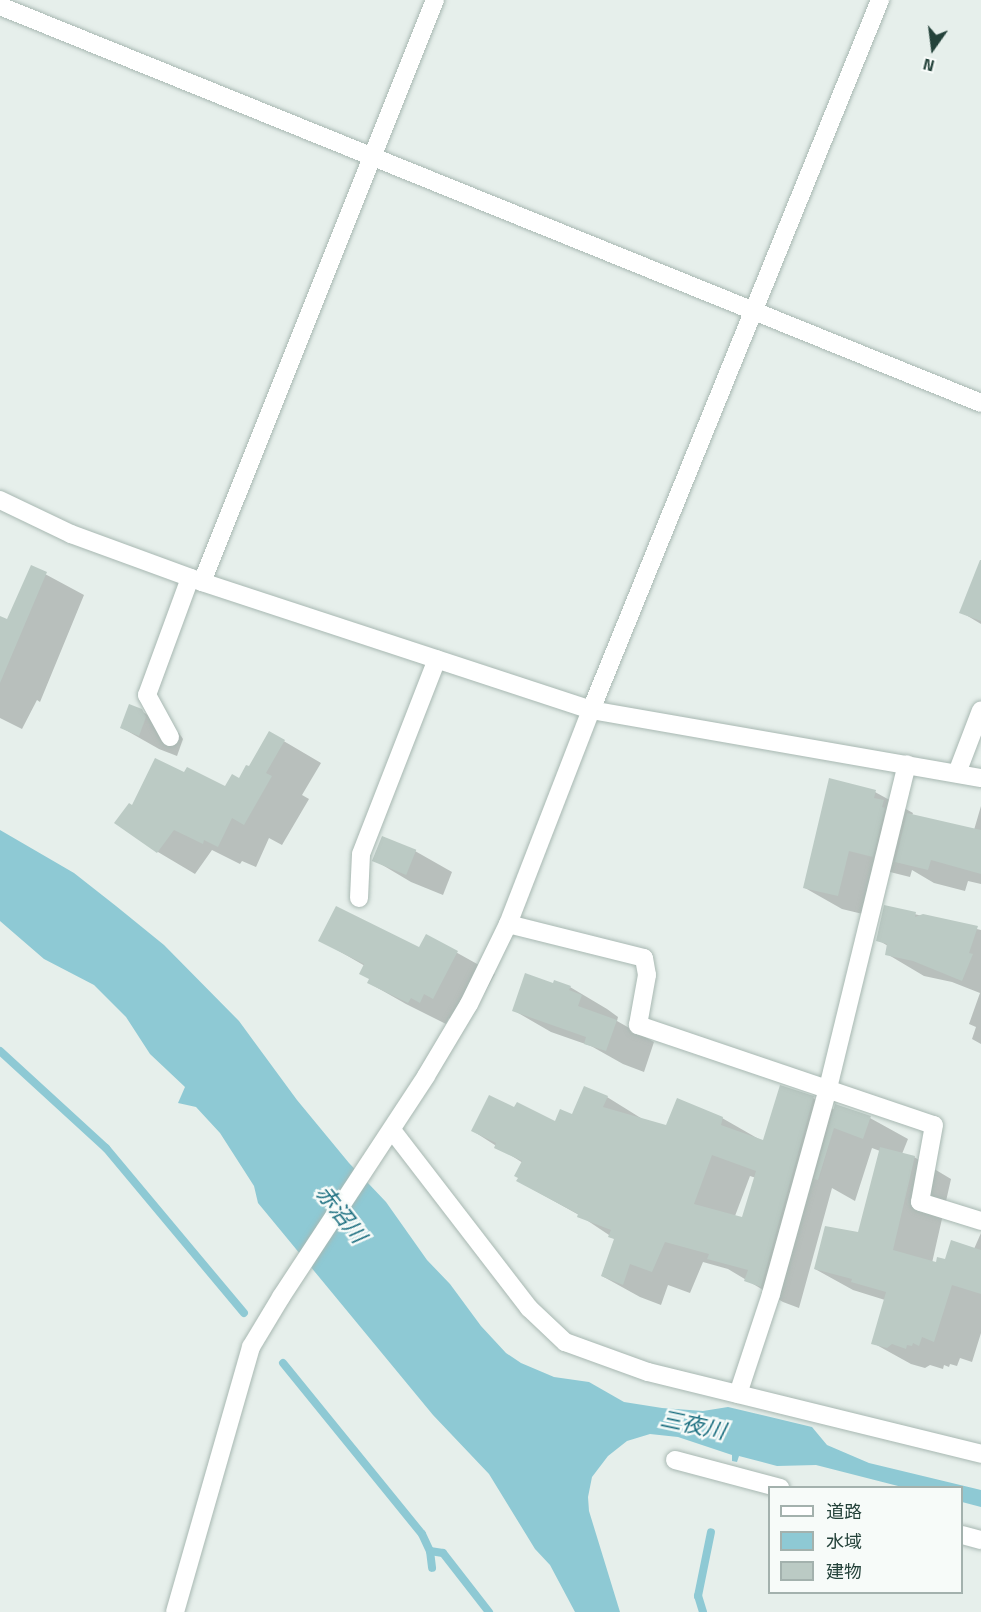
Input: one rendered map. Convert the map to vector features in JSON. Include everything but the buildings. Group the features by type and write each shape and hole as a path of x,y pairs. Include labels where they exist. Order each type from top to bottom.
{"street":[{"path":"170,737 147,695 372,157 435,0"},
{"path":"175,1612 251,1347 281,1297 392,1130 469,1004 508,924 591,710 880,0"},
{"path":"0,6 981,403"},
{"path":"0,500 71,534 196,580 591,710 981,778"},
{"path":"359,898 361,854 437,659"},
{"path":"957,774 981,710"},
{"path":"738,1394 771,1294 828,1088 907,765"},
{"path":"508,924 644,958 647,975 638,1026 934,1125 920,1202 981,1221"},
{"path":"392,1130 529,1308 566,1342 648,1372 981,1454"},
{"path":"675,1460 772,1486"},
{"path":"963,1534 981,1540"}],"water":[{"path":"0,830 74,873 116,906 164,945 239,1021 297,1100 349,1163 386,1202 427,1260 450,1284 481,1326 506,1353 521,1363 554,1377 589,1382 624,1402 703,1411 728,1407 812,1427 827,1445 869,1463 981,1490 981,1507 963,1502 963,1486 898,1486 816,1465 777,1466 739,1456 737,1462 732,1461 732,1455 678,1437 650,1434 627,1441 608,1456 592,1477 588,1497 589,1511 620,1612 575,1612 550,1565 535,1549 489,1474 433,1415 258,1203 254,1186 220,1133 196,1107 178,1103 185,1087 150,1054 126,1017 94,985 44,959 0,921"}],"waterway":[{"path":"0,1051 106,1148 244,1313"},
{"path":"283,1363 422,1534 430,1551 432,1568"},
{"path":"703,1612 698,1596 711,1532"},
{"path":"430,1551 443,1553 489,1612"}],"water label":[{"name":"赤沼川","path":"341,1214"},
{"name":"三夜川","path":"693,1425"}]}
